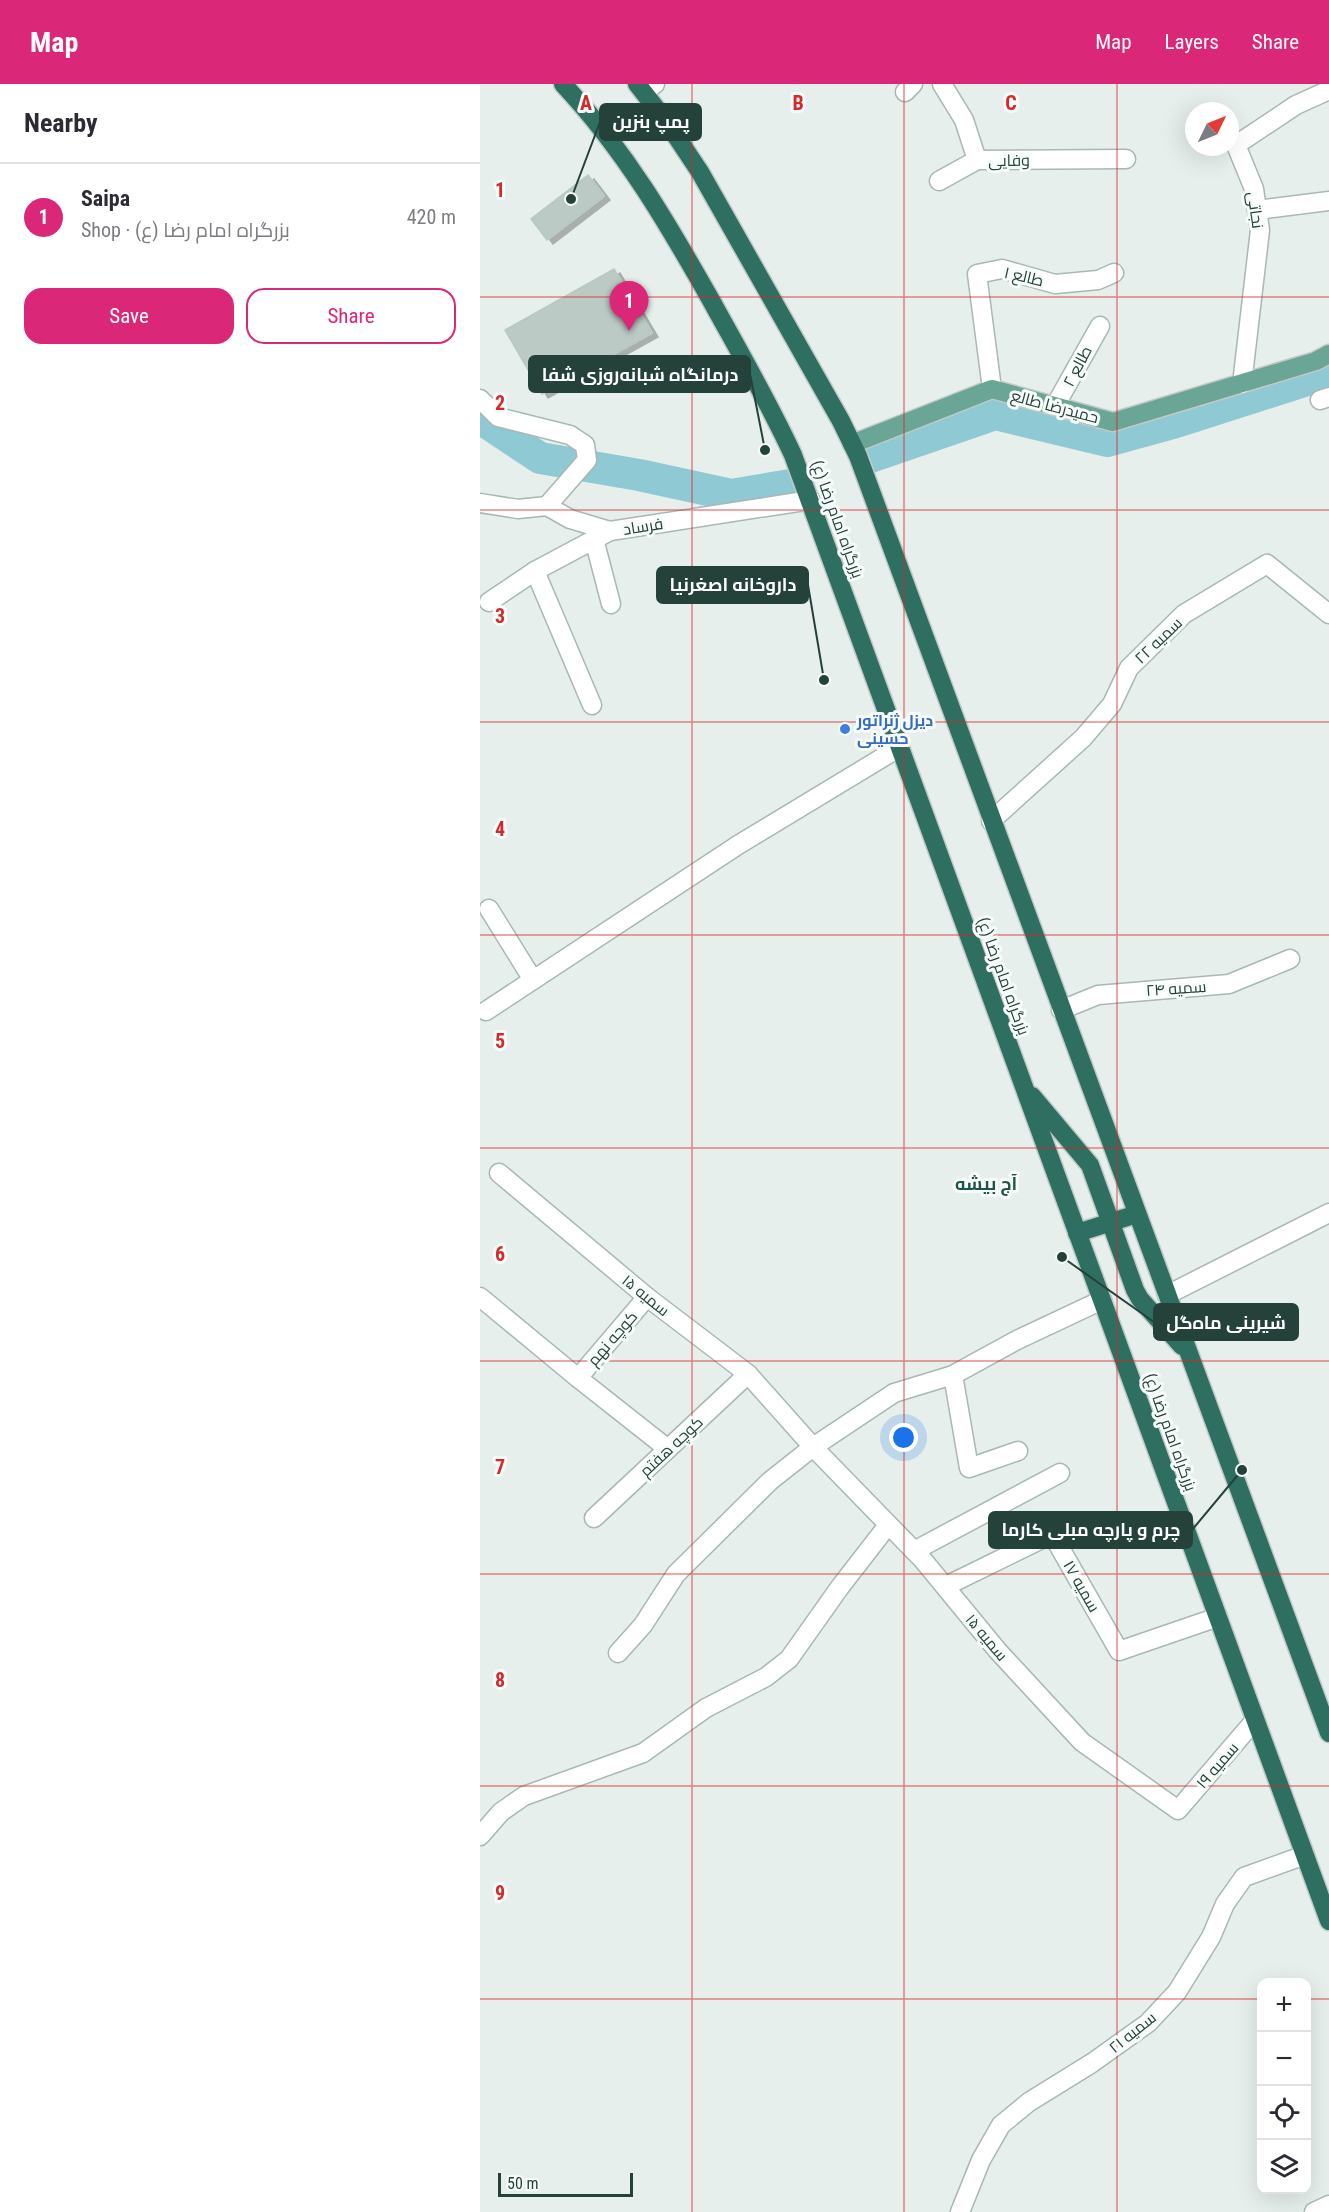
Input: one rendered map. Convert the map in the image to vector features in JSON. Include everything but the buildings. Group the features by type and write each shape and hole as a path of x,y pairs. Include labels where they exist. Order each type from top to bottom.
{"highway":[{"name":"بزرگراه امام رضا (ع)","path":"563,84 615,145 662,214 774,414 811,500 1329,1921"},
{"path":"646,87 700,172 852,444 1329,1733"},
{"path":"1024,1088 1088,1161 1137,1294 1188,1352"},
{"path":"1077,1233 1137,1214"}],"main road":[{"name":"حمیدرضا طالع","path":"852,444 993,389 1113,422 1316,362 1329,354"}],"street":[{"name":"وفایی","path":"942,84 964,120 977,160 1126,159"},
{"name":"نجاتی","path":"1242,384 1260,230 1254,189 1236,146 1296,105 1329,90"},
{"path":"939,181 977,160"},
{"path":"1257,210 1329,201"},
{"name":"طالع ۱","path":"993,389 977,274 1002,269 1055,284 1098,280 1114,273"},
{"name":"طالع ۲","path":"1055,406 1100,326"},
{"path":"480,399 498,417 570,435 585,445 584,465 547,506 518,509 480,503"},
{"name":"فرساد","path":"547,506 602,535 811,500"},
{"path":"489,602 535,571 602,535 611,604"},
{"name":"سمیه ۲۲","path":"991,821 1083,738 1112,704 1129,669 1193,609 1267,564 1329,614"},
{"path":"535,571 592,705"},
{"path":"486,1011 738,845 900,747"},
{"path":"489,909 533,980"},
{"name":"سمیه ۲۴","path":"1061,1010 1098,995 1229,984 1290,959"},
{"name":"سمیه ۱۵","path":"499,1173 647,1298 748,1374 813,1447 946,1586 997,1650 1082,1742 1178,1810"},
{"path":"1167,1295 1329,1213"},
{"path":"480,1297 668,1449"},
{"name":"کوچه نهم","path":"578,1378 647,1298"},
{"path":"618,1653 643,1625 676,1574 770,1481 813,1447 894,1393 953,1375 1017,1340 1102,1300"},
{"name":"کوچه هفتم","path":"594,1518 748,1374"},
{"path":"953,1375 969,1468 1018,1450"},
{"path":"914,1551 1060,1473"},
{"path":"480,1836 501,1812 524,1796 643,1753 706,1708 766,1677 789,1659 888,1525"},
{"name":"سمیه ۱۷","path":"946,1586 1053,1534 1119,1651 1218,1617"},
{"name":"سمیه ۱۹","path":"1178,1810 1255,1720"},
{"name":"سمیه ۲۱","path":"960,2212 981,2160 1001,2125 1029,2102 1092,2063 1148,2023 1177,1992 1211,1937 1225,1904 1244,1877 1305,1855"},
{"path":"1314,2212 1329,2205"}],"waterway":[{"path":"870,457 995,414 1107,441 1176,422 1329,373"},
{"path":"480,418 540,458 639,475 731,495 796,484"}],"place":[{"name":"پمپ بنزین","path":"571,199"},
{"name":"Saipa","path":"629,331"},
{"name":"درمانگاه شبانه‌روزی شفا","path":"765,450"},
{"name":"داروخانه اصغرنیا","path":"824,680"},
{"name":"دیزل ژنراتور حسینی","path":"845,729"},
{"name":"شیرینی ماه‌گل","path":"1062,1257"},
{"name":"چرم و پارچه مبلی کارما","path":"1242,1470"}],"district":[{"name":"آج بیشه","path":"986,1184"}]}
